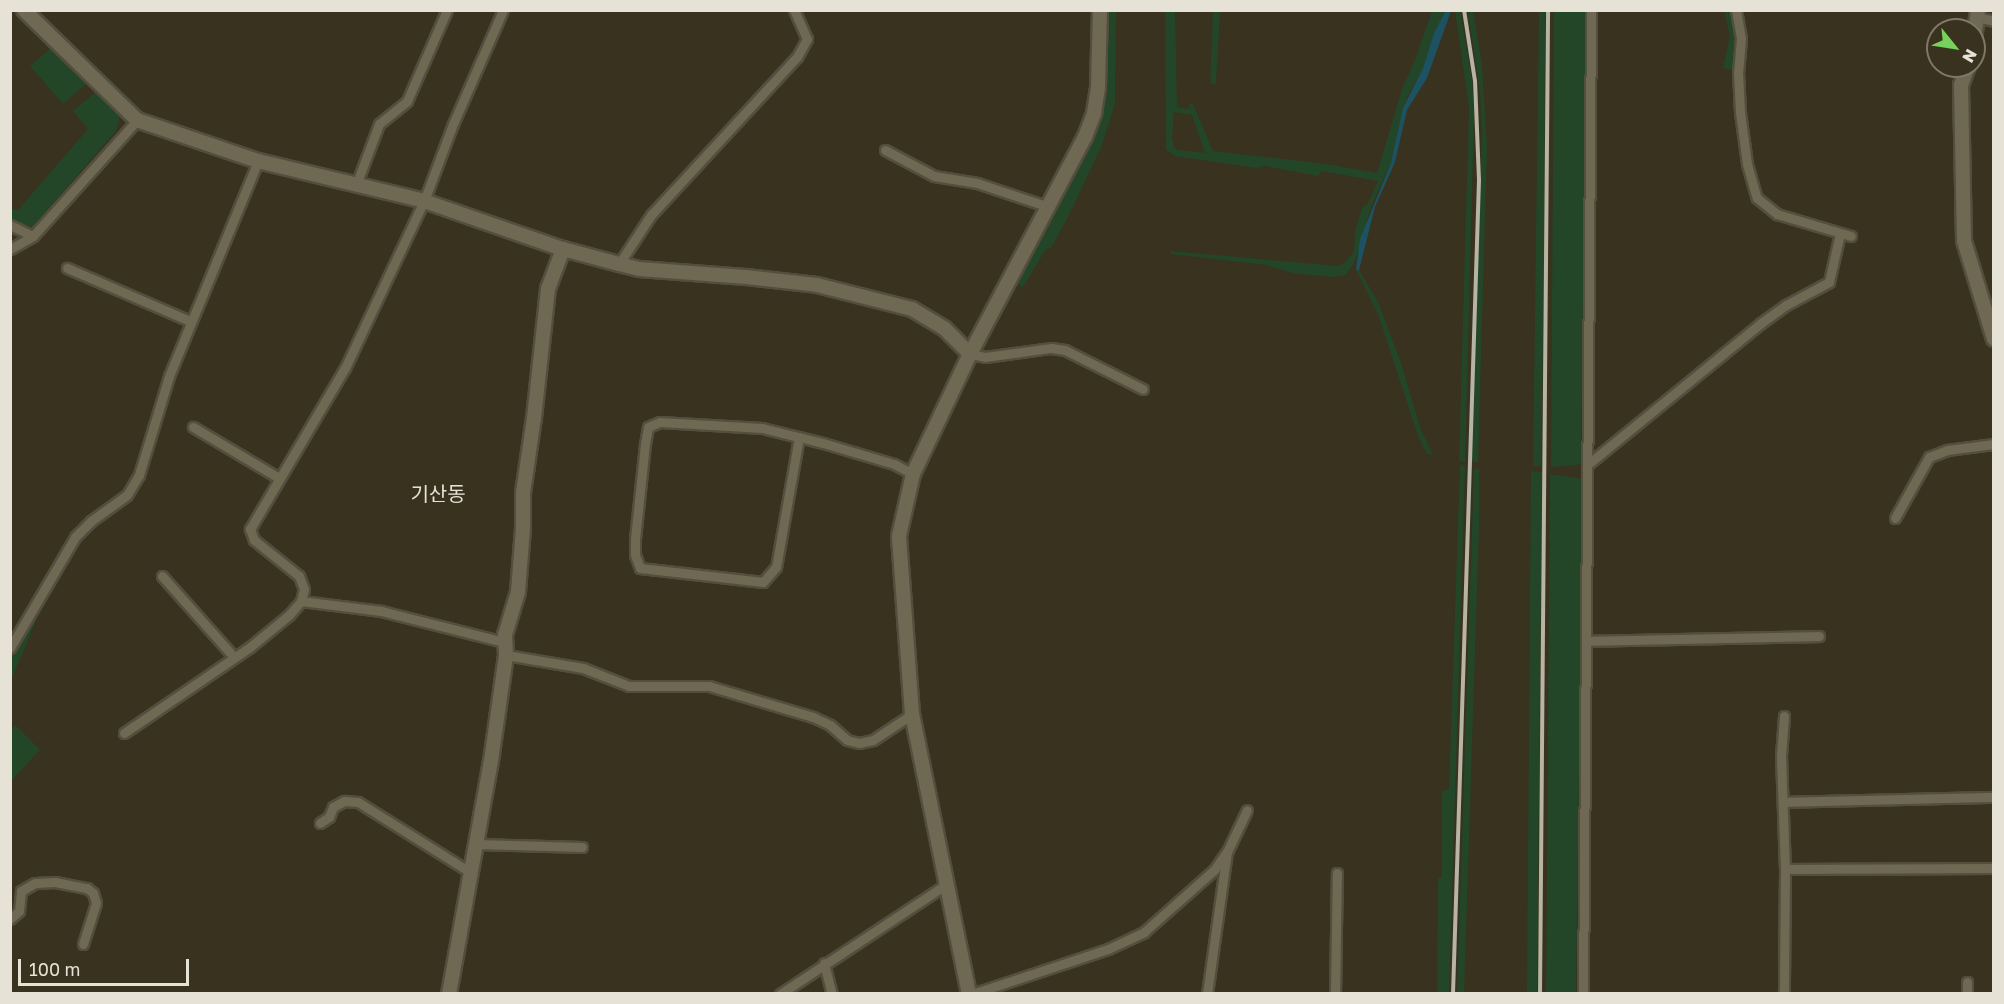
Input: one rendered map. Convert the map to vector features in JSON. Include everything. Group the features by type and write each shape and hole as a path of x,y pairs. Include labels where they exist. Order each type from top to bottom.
{"street":[{"path":"24,10 137,120 258,161 424,201 563,249 639,269 817,285 902,306 912,309 944,328 970,354 985,357 1051,348 1065,351 1143,389"},
{"path":"356,185 379,124 407,101 447,10"},
{"path":"124,733 233,656 250,647 289,615 301,601 304,589 299,576 254,540 250,529 345,368 424,201 453,124 503,10"},
{"path":"619,264 651,215 796,57 807,39 794,10"},
{"path":"1100,10 1094,113 1085,137 970,354 914,474 899,536 912,714 945,885 970,993 1108,949 1144,932 1214,870 1228,850 1247,810"},
{"path":"1583,993 1591,10"},
{"path":"1736,10 1741,39 1738,72 1740,112 1752,187 1763,205 1777,214 1851,236"},
{"path":"1977,14 1994,21"},
{"path":"1964,78 1961,85 1964,241 1994,339"},
{"path":"10,249 33,236 137,120"},
{"path":"885,150 934,176 977,183 1049,207"},
{"path":"10,648 75,537 91,520 127,495 139,475 169,376 258,161"},
{"path":"10,225 33,236"},
{"path":"1587,465 1761,323 1786,305 1829,282 1840,233"},
{"path":"449,993 477,843 505,649 518,592 523,538 523,493 548,289 563,249"},
{"path":"67,268 190,321"},
{"path":"799,437 776,567 763,582 640,568 635,555 635,539 648,427 660,422 762,429 799,437 894,464 914,474"},
{"path":"194,427 279,478"},
{"path":"1895,518 1929,457 1947,450 1994,444"},
{"path":"162,576 233,656"},
{"path":"301,601 381,611 505,649 583,668 629,686 709,686 813,717 830,725 847,740 859,743 873,740 912,714"},
{"path":"1586,641 1818,636"},
{"path":"1784,716 1784,993"},
{"path":"1783,802 1994,797"},
{"path":"320,823 329,817 333,807 344,801 358,802 470,872"},
{"path":"477,843 582,847"},
{"path":"1207,993 1228,850"},
{"path":"1785,869 1994,868"},
{"path":"1335,993 1337,873"},
{"path":"10,919 19,911 21,891 34,883 55,882 87,888 93,893 96,903 83,944"},
{"path":"780,993 945,885"},
{"path":"824,963 832,993"},
{"path":"1967,982 1967,993"}],"green space":[{"path":"1545,10 1541,466 1533,466 1539,11"},
{"path":"1106,11 1116,11 1115,103 1110,120 1101,147 1068,217 1051,248 1046,249 1023,287 1017,284 1093,132"},
{"path":"1165,11 1175,11 1177,107 1189,109 1189,104 1193,104 1213,151 1327,164 1377,173 1403,86 1415,60 1432,11 1446,11 1434,33 1423,68 1407,97 1391,163 1371,207 1356,259 1346,275 1333,277 1292,273 1267,265 1171,254 1170,251 1338,266 1345,263 1354,251 1355,230 1363,206 1367,205 1378,181 1321,171 1318,176 1265,166 1256,168 1175,156 1166,150","holes":["1174,112 1192,115 1205,153 1178,150 1174,147 1172,137"]},
{"path":"1213,11 1220,11 1216,84 1210,84"},
{"path":"1455,11 1460,11 1472,80 1474,113 1465,462 1459,460 1469,108"},
{"path":"1468,11 1473,11 1482,64 1487,147 1478,462 1471,462 1482,138 1480,91"},
{"path":"1554,11 1586,11 1581,462 1578,465 1551,467"},
{"path":"1724,11 1731,11 1735,71 1723,68 1730,36"},
{"path":"53,46 88,82 63,104 30,66"},
{"path":"97,91 120,116 116,131 33,226 20,226 11,219 10,208 18,210 88,129 73,111"},
{"path":"1356,270 1359,270 1378,302 1401,363 1421,430 1433,455 1427,454 1418,436 1378,314"},
{"path":"1460,465 1465,466 1449,993 1437,994 1438,878 1442,877 1442,791 1449,789"},
{"path":"1474,468 1479,469 1479,527 1464,993 1457,994"},
{"path":"1531,471 1542,472 1537,994 1527,993"},
{"path":"1550,474 1583,479 1576,993 1546,994"},
{"path":"32,618 36,621 11,680 11,655"},
{"path":"15,725 40,750 11,781 11,730"}],"water":[{"path":"1446,10 1451,11 1427,78 1407,110 1395,162 1375,207 1359,270 1356,270 1360,239 1391,163 1403,108 1423,68 1434,33"}],"railway":[{"path":"1453,994 1479,180 1475,81 1464,10"},
{"path":"1540,994 1548,10"}],"district":[{"name":"기산동","path":"438,493"}]}
